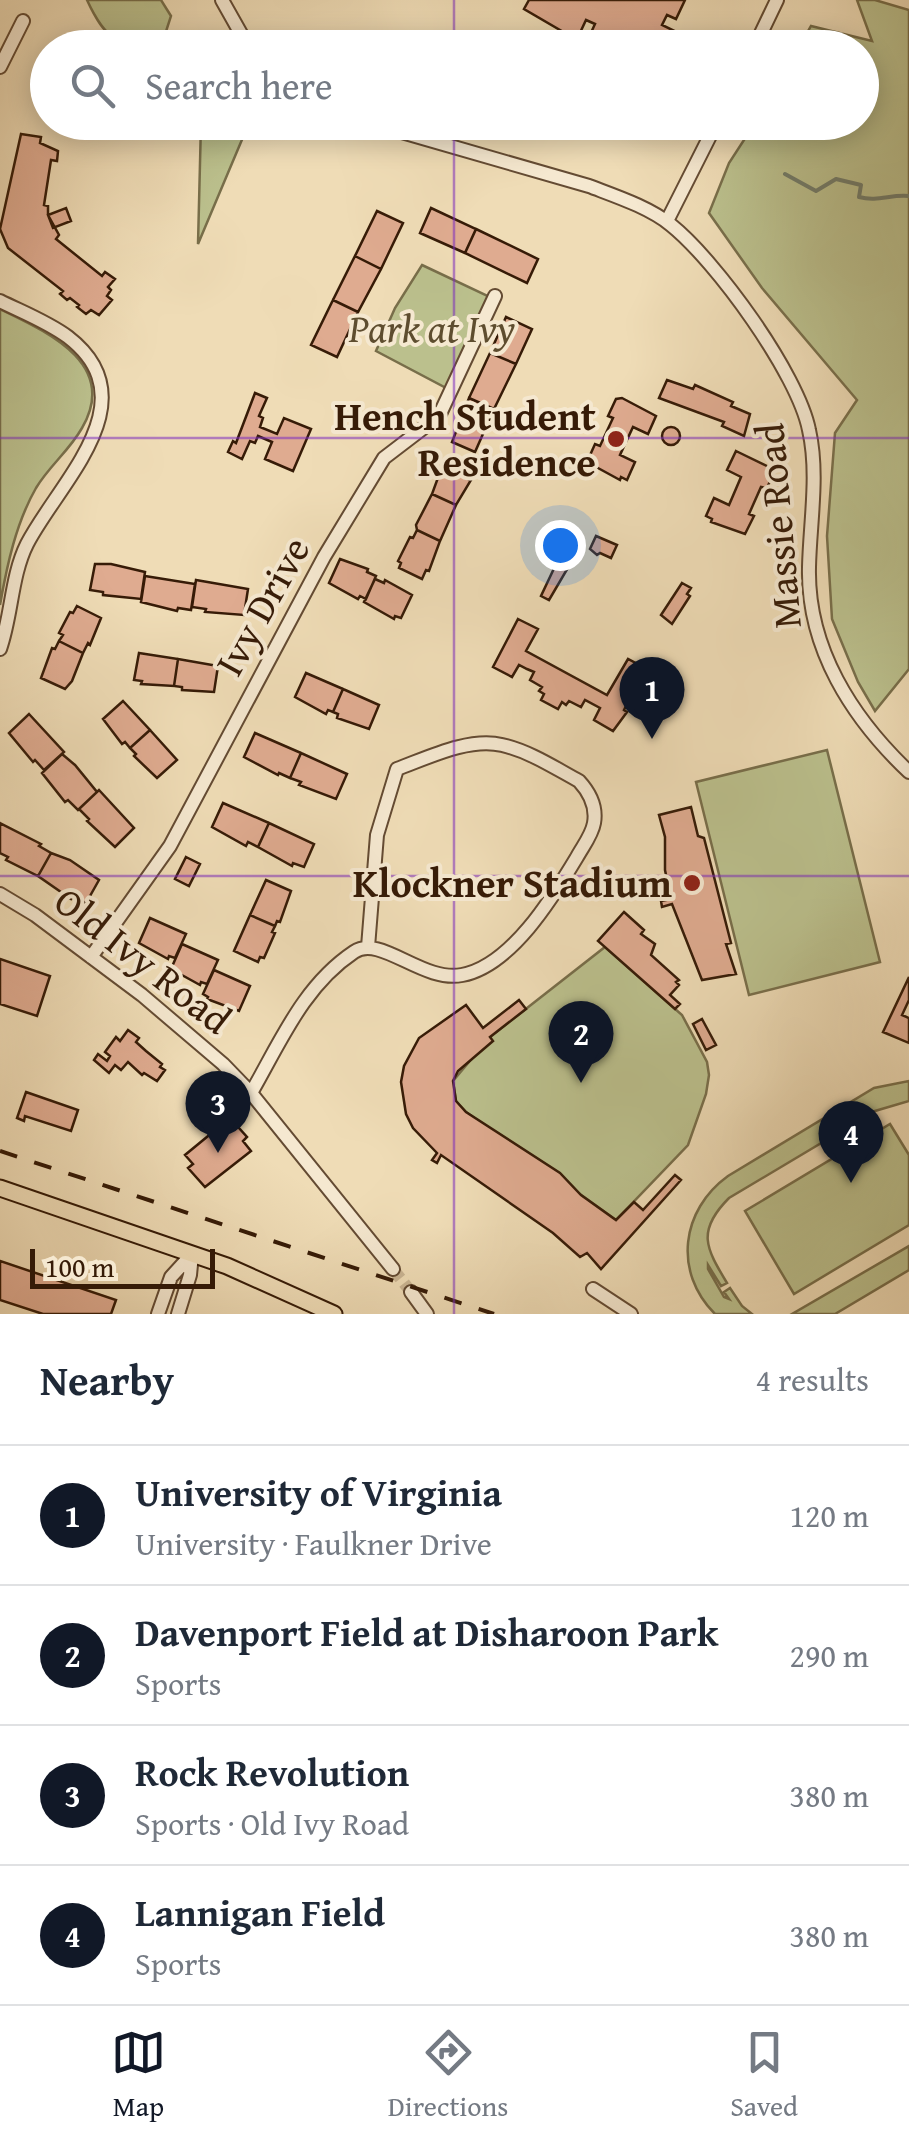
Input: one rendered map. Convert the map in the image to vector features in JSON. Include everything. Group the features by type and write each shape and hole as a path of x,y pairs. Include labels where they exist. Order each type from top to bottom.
{"main road":[{"path":"0,1188 192,1254 334,1314"}],"street":[{"path":"222,0 240,30"},
{"path":"763,30 777,0"},
{"path":"0,66 23,21"},
{"name":"Massie Road","path":"429,140 588,186 667,222 692,243 722,278 794,389 809,428 813,459 809,582 822,649 868,730 909,772"},
{"path":"667,222 708,140"},
{"name":"Ivy Drive","path":"92,957 170,846 324,558 384,458 439,416 496,296"},
{"path":"0,301 54,328 79,346 100,380 102,405 91,442 24,551 0,648"},
{"path":"251,1093 300,1006 354,952 368,947 385,950 409,965 460,976 486,966 510,946 546,907 591,832 594,808 586,788 529,754 490,743 397,769 377,835 368,947"},
{"name":"Old Ivy Road","path":"0,894 92,957 195,1038 251,1093 392,1269"},
{"path":"158,1314 171,1277 192,1254"},
{"path":"178,1314 190,1276 192,1254"},
{"path":"594,1289 631,1314"},
{"path":"410,1292 427,1314"}],"green space":[{"path":"87,0 161,0 171,16 166,30 105,30"},
{"path":"857,0 875,0 909,10 909,669 875,711 858,682 832,619 827,536 835,433 857,400 762,288 709,213 729,163 744,140 879,140 879,30 868,30"},
{"path":"201,140 242,140 198,244"},
{"name":"Park at Ivy","path":"422,265 490,297 450,390 376,351 395,308"},
{"path":"0,309 72,352 92,385 91,405 82,428 41,480 23,515 0,605"},
{"name":"Klockner Stadium","path":"827,750 880,962 749,995 696,782"},
{"path":"605,947 682,1015 707,1062 709,1075 688,1145 616,1220 466,1112 456,1101 453,1081 490,1037"},
{"path":"909,1081 909,1101 875,1111 729,1198 719,1210 708,1230 708,1240 727,1283 721,1286 708,1265 708,1269 724,1297 729,1299 724,1292 730,1288 752,1314 715,1314 693,1280 688,1261 692,1224 712,1190 728,1176 874,1088"},
{"path":"890,1124 909,1155 909,1225 794,1294 745,1211"},
{"path":"909,1246 909,1270 835,1314 792,1314"}],"building":[{"path":"529,0 685,0 676,19 667,15 662,25 672,30 592,30 595,24 586,20 581,30 560,30 524,9"},
{"path":"21,134 30,135 30,140 40,140 58,151 57,161 51,160 44,205 48,206 48,215 59,235 56,239 102,276 105,272 115,279 108,287 111,290 107,296 112,300 99,315 91,310 86,314 8,248 0,229"},
{"path":"66,208 71,221 53,228 48,215"},
{"path":"431,208 476,229 465,253 420,233"},
{"path":"377,211 403,223 381,269 355,256"},
{"path":"476,229 538,259 527,283 465,253"},
{"path":"355,256 381,269 358,312 333,300"},
{"path":"333,300 358,312 337,357 311,345"},
{"path":"506,317 532,329 516,364 490,353"},
{"path":"490,353 516,364 494,409 469,398"},
{"path":"667,380 693,389 695,385 750,414 744,436 722,426 724,422 659,398"},
{"path":"255,393 267,398 259,416 263,418 260,427 277,434 284,418 311,429 293,471 265,459 272,442 258,436 255,443 250,441 242,459 228,452 233,441 236,443"},
{"path":"469,398 494,409 475,452 452,442"},
{"name":"Hench Student Residence","path":"622,398 656,416 648,434 633,427 620,455 635,462 627,480 587,462 595,444 600,446 613,418 608,416 616,399"},
{"path":"671,427 678,429 678,443 671,445 664,443 662,436 664,429"},
{"path":"736,451 775,470 767,488 761,487 745,534 711,522 706,516 714,498 729,505 741,477 727,470"},
{"path":"449,461 471,471 471,480 456,505 432,494 443,464 447,466"},
{"path":"432,494 456,505 440,541 417,530 416,525"},
{"path":"417,530 440,541 422,579 399,568 398,561"},
{"path":"596,536 617,545 611,558 590,549"},
{"path":"340,559 376,576 366,599 358,599 329,583"},
{"path":"558,560 569,566 549,600 541,596"},
{"path":"95,564 145,572 141,599 90,590"},
{"path":"145,576 195,584 191,610 177,611 141,602"},
{"path":"375,579 384,583 385,580 412,595 401,618 394,619 364,602"},
{"path":"196,580 248,589 244,615 192,607"},
{"path":"682,583 691,588 687,594 690,596 672,624 661,615"},
{"path":"77,606 101,618 83,653 59,641 63,635 59,633"},
{"path":"518,619 538,629 526,651 607,695 628,659 645,668 624,710 627,712 613,731 594,720 600,708 585,700 581,707 562,702 558,709 541,700 542,687 530,680 534,672 519,665 512,677 493,667"},
{"path":"59,641 83,653 65,689 41,678 52,648"},
{"path":"139,653 178,659 174,686 134,680"},
{"path":"178,659 218,666 214,692 174,686"},
{"path":"306,673 343,689 333,712 328,710 326,714 295,697"},
{"path":"343,689 379,705 369,729 337,718 338,714 333,712"},
{"path":"123,701 150,730 130,748 125,742 122,744 103,719"},
{"path":"29,714 64,752 44,770 9,733"},
{"path":"150,730 177,760 157,778 130,748"},
{"path":"255,733 301,753 290,778 244,757"},
{"path":"301,753 347,774 336,799 290,778"},
{"path":"62,754 97,792 78,810 68,800 65,802 42,773"},
{"path":"99,790 134,828 115,847 79,809"},
{"path":"223,803 269,823 258,847 248,842 246,846 212,827"},
{"name":"Klockner Stadium","path":"691,807 698,836 704,838 736,974 702,980 672,904 662,907 661,901 671,899 659,815"},
{"path":"0,823 51,853 38,876 0,853"},
{"path":"269,823 314,844 304,867 293,863 292,866 258,847"},
{"path":"51,853 70,860 99,880 86,903 73,896 71,899 38,876"},
{"path":"186,857 200,864 189,886 175,879"},
{"path":"266,880 291,891 275,926 250,915"},
{"path":"624,912 644,930 641,934 655,944 651,955 679,980 670,995 680,1004 675,1009 598,941"},
{"path":"250,915 275,926 264,958 260,957 258,962 234,951"},
{"path":"150,918 186,934 175,958 168,959 139,943"},
{"path":"182,944 218,960 207,984 200,985 171,969"},
{"path":"0,959 50,976 37,1016 0,1004"},
{"path":"214,970 250,986 239,1011 203,994"},
{"path":"909,977 909,1000 902,1015 909,1018 909,1043 883,1032"},
{"path":"519,1000 526,1009 490,1037 493,1041 458,1071 453,1081 456,1101 466,1112 560,1173 581,1195 616,1220 634,1202 643,1210 675,1175 681,1180 601,1269 587,1253 580,1257 553,1233 441,1155 437,1163 432,1160 437,1153 413,1128 406,1114 401,1082 404,1066 419,1038 466,1005 483,1028"},
{"path":"702,1019 716,1045 706,1050 693,1024"},
{"path":"128,1030 162,1064 160,1067 165,1070 157,1081 142,1075 128,1062 121,1070 115,1065 109,1073 94,1060 98,1054 107,1061 110,1056 105,1052 116,1037 120,1041"},
{"path":"26,1092 78,1110 71,1131 25,1116 24,1121 17,1118"},
{"path":"230,1118 247,1137 243,1141 251,1151 205,1187 188,1168 193,1164 185,1155"},
{"path":"0,1261 116,1300 111,1314 43,1314 0,1300"}],"waterway":[{"path":"785,174 816,191 836,179 861,185 859,197 909,196"}],"tunnel":[{"path":"393,1269 411,1292"}],"railway":[{"path":"0,1151 494,1314"}],"place":[{"name":"Hench Student Residence","path":"616,439"},
{"name":"University of Virginia","path":"652,739"},
{"name":"Klockner Stadium","path":"692,883"},
{"name":"Davenport Field at Disharoon Park","path":"581,1083"},
{"name":"Rock Revolution","path":"218,1153"},
{"name":"Lannigan Field","path":"851,1183"}]}
